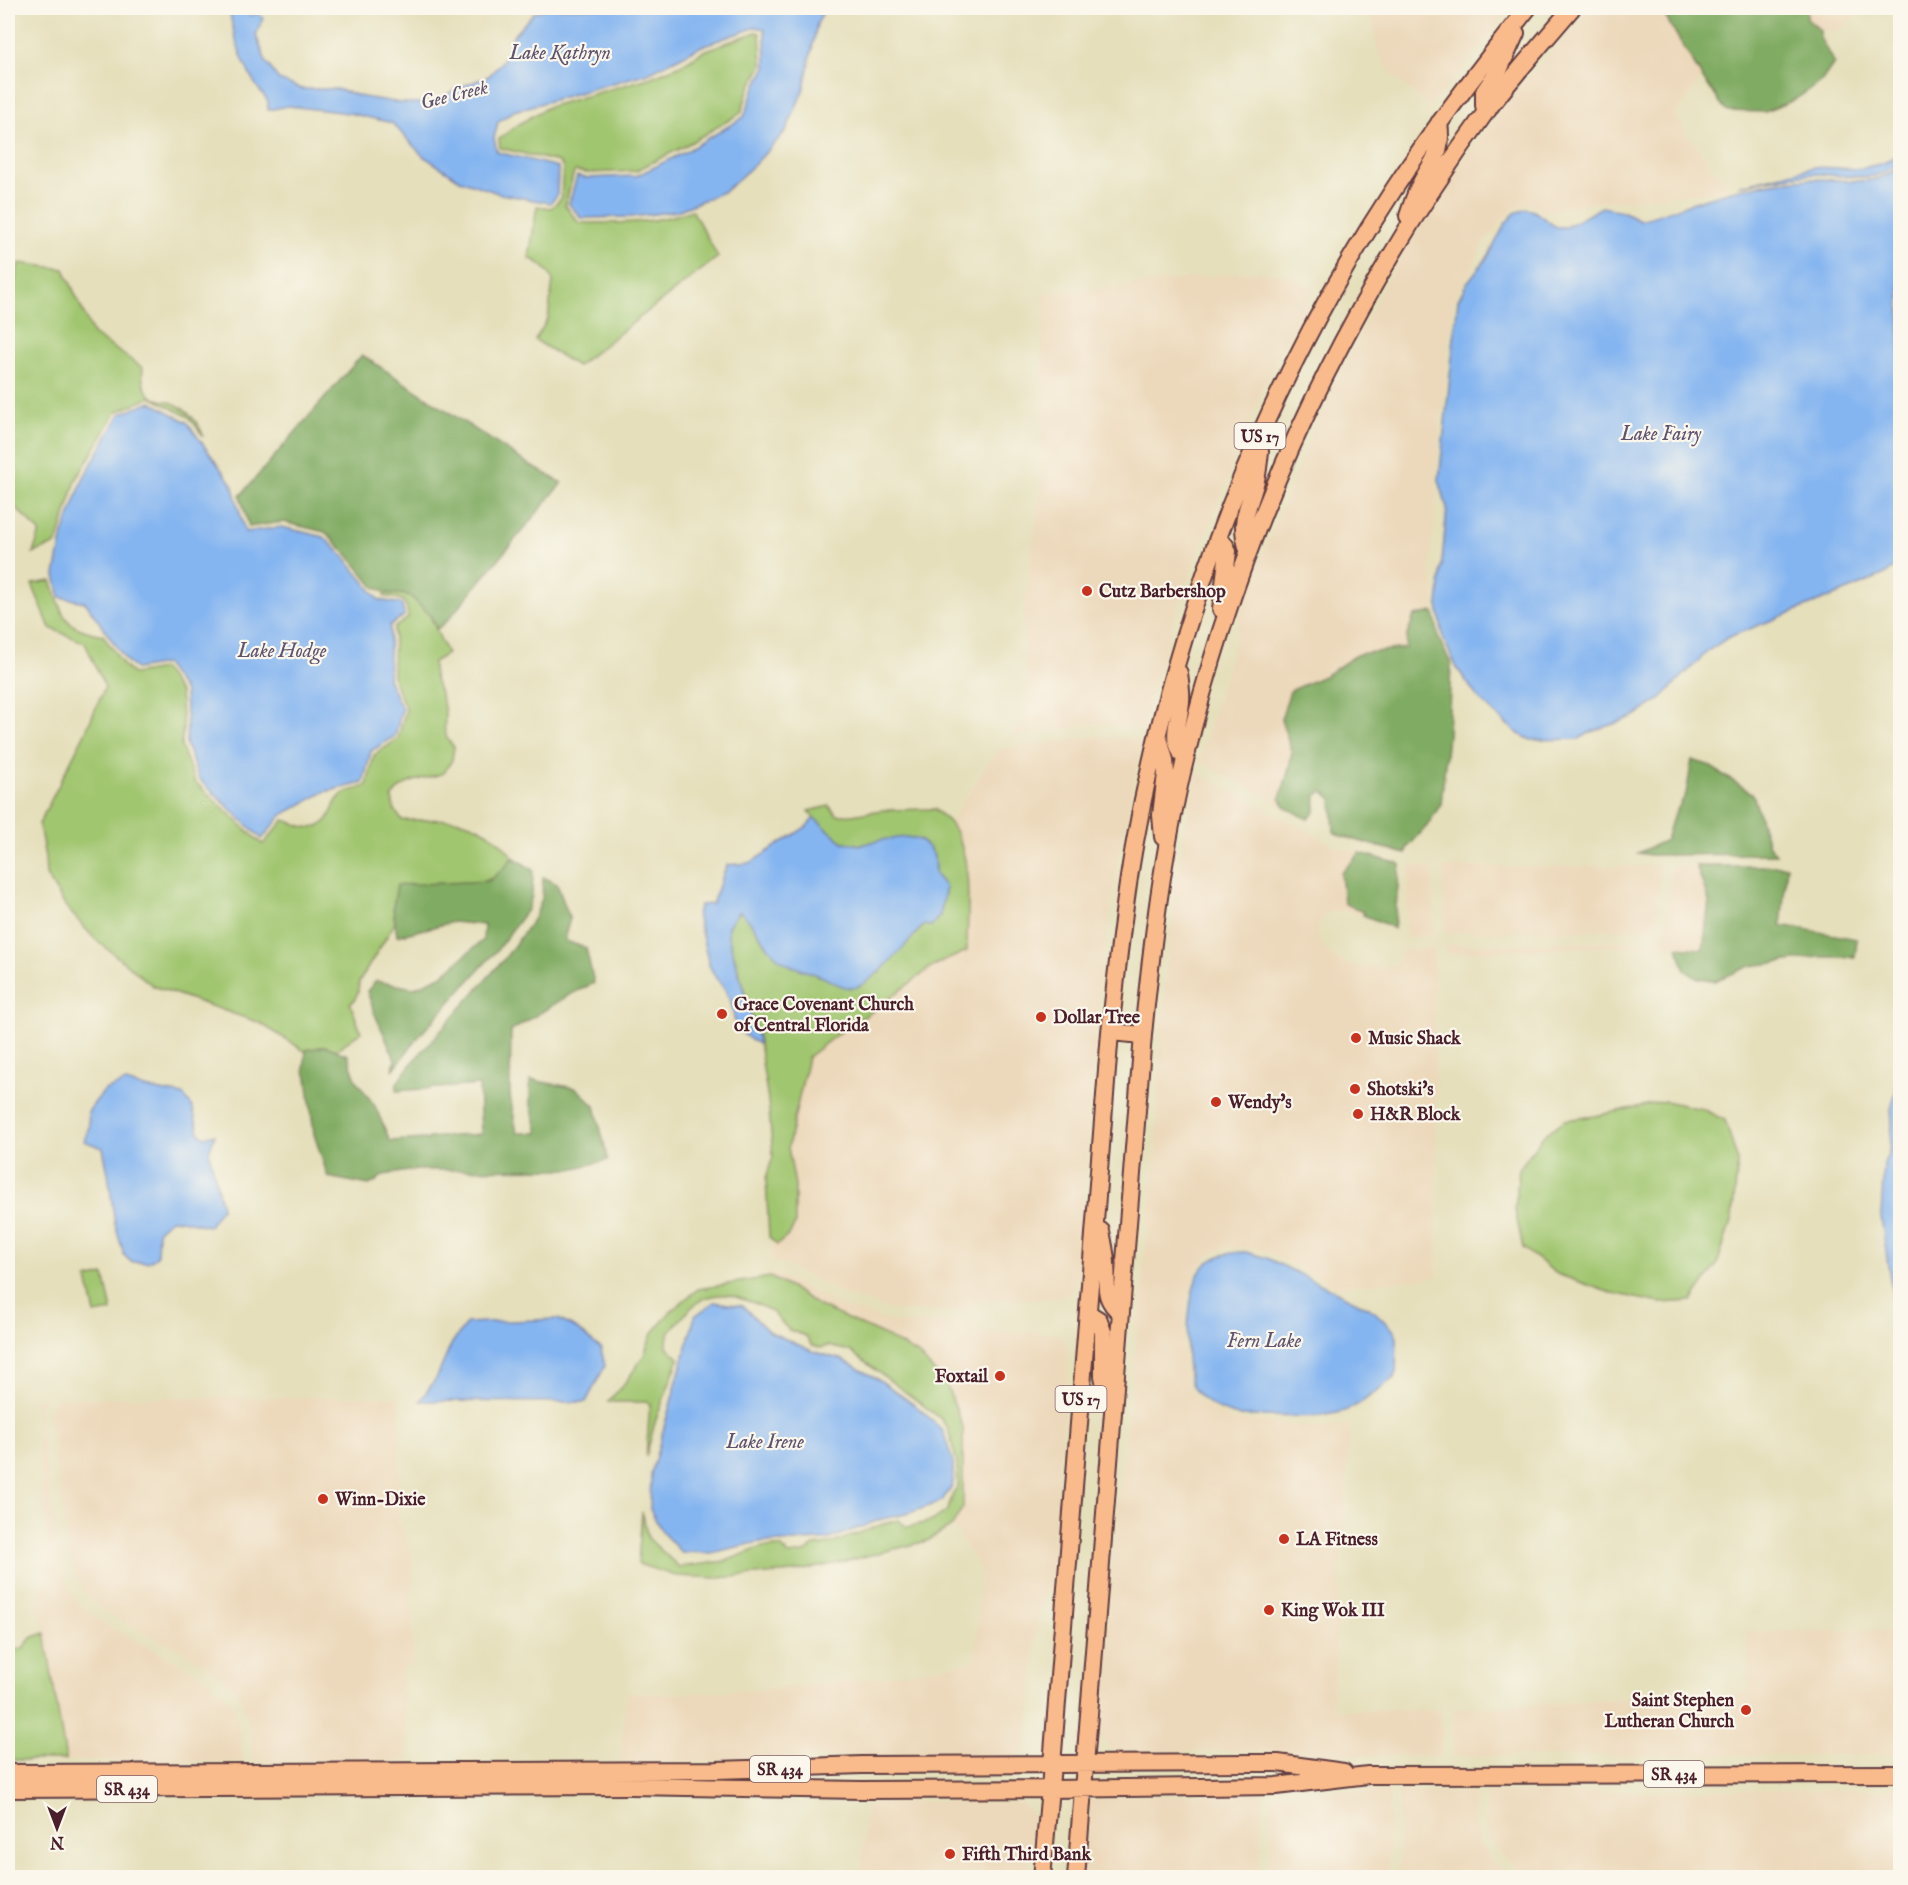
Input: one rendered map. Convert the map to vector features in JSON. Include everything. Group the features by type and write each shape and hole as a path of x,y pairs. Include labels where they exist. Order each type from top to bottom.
{"main road":[{"name":"US 17","path":"1042,1878 1110,1032 1134,845 1158,735 1195,604 1218,539 1240,481 1292,368 1333,292 1393,190 1439,123 1528,8"},
{"path":"1488,110 1484,106 1484,92 1500,68 1528,8"},
{"name":"US 17","path":"1076,1878 1151,947 1165,856 1185,760 1218,639 1248,550 1272,490 1321,383 1360,307 1444,172 1488,110 1572,8"},
{"path":"1399,242 1418,189 1439,150 1441,139 1439,123"},
{"path":"1248,550 1244,536 1244,519 1256,480 1264,427"},
{"path":"1218,539 1228,551 1218,639"},
{"path":"1178,660 1181,699 1175,736 1176,745 1185,760"},
{"path":"1158,735 1165,760 1166,774 1161,815 1165,856"},
{"path":"1110,1032 1143,1035"},
{"path":"1097,1206 1106,1263 1106,1292 1114,1307 1121,1313"},
{"path":"1088,1313 1099,1320 1103,1332 1103,1377 1112,1420"},
{"name":"SR 434","path":"8,1773 743,1770 862,1766 1278,1763 1368,1775"},
{"path":"630,1786 654,1778 659,1770"},
{"name":"SR 434","path":"8,1790 630,1786 862,1790 1083,1789 1276,1786 1368,1775 1900,1774"}],"shaded area":[{"path":"1371,8 1513,8 1429,107 1391,73 1385,64 1376,43"},
{"path":"1592,8 1660,8 1702,77 1675,117 1728,188 1710,192 1578,204 1545,213 1537,206 1525,204 1514,209 1502,220 1495,232 1486,238 1471,271 1454,297 1452,310 1435,480 1430,571 1435,590 1434,612 1414,616 1407,635 1406,648 1358,654 1326,675 1290,691 1281,720 1292,751 1280,798 1286,808 1199,761 1230,659 1244,599 1335,381 1403,251 1448,181 1504,104"},
{"path":"1807,8 1863,8 1840,31 1820,30 1807,19"},
{"path":"1251,272 1276,273 1293,278 1315,289 1305,304 1263,388 1180,599 1152,689 1144,728 1095,724 1011,736 1029,714 1023,620 1041,488 1043,294"},
{"path":"1095,736 1142,740 1115,873 1099,995 1077,1279 1070,1295 1044,1299 973,1301 973,1310 898,1311 845,1295 786,1265 771,1261 773,1242 776,1245 795,1185 788,1147 808,1057 933,966 967,951 960,844 950,824 985,767 1000,749"},
{"path":"1196,772 1337,847 1360,853 1341,873 1344,903 1363,912 1363,915 1344,911 1328,912 1317,927 1318,938 1332,957 1353,966 1388,968 1397,963 1403,949 1434,946 1437,1277 1336,1287 1268,1253 1246,1247 1227,1248 1212,1254 1199,1265 1194,1274 1186,1303 1183,1357 1188,1387 1200,1402 1232,1420 1263,1421 1320,1429 1350,1425 1332,1710 1442,1710 1442,1756 1343,1755 1269,1751 1114,1751 1100,1737 1111,1573 1156,1157 1160,1038 1175,885"},
{"path":"1410,866 1433,867 1434,934 1405,937"},
{"path":"1660,866 1656,926 1652,929 1445,933 1443,867"},
{"path":"1671,866 1696,866 1709,901 1703,949 1656,945 1445,953 1445,945 1650,941 1652,943 1658,941 1666,929"},
{"path":"770,1273 782,1276 842,1307 896,1323 973,1322 974,1332 1036,1332 1062,1335 1068,1349 1051,1582 1040,1604 1026,1750 1016,1757 836,1757 669,1763 620,1762 627,1692 674,1694 772,1689 878,1678 975,1661 981,1571 952,1526 963,1507 963,1427 946,1384 918,1354 819,1306 770,1277"},
{"path":"400,1397 399,1521 412,1555 413,1665 404,1666 401,1669 407,1761 253,1762 251,1734 240,1694 209,1666 107,1613 85,1593 71,1566 49,1413 55,1398"},
{"path":"34,1398 43,1398 38,1413 61,1569 76,1600 102,1623 204,1676 232,1702 241,1736 243,1762 66,1760 38,1596 49,1567"},
{"path":"1900,1630 1900,1755 1453,1756 1453,1709 1749,1692 1747,1632"},
{"path":"1338,1790 1389,1792 1389,1877 1269,1878 1273,1793"},
{"path":"1900,1790 1900,1877 1529,1877 1501,1854 1488,1838 1485,1824 1486,1793"},
{"path":"1399,1792 1475,1793 1475,1825 1479,1842 1494,1863 1511,1877 1399,1877"},
{"path":"1263,1793 1259,1877 1081,1878 1090,1802 1101,1797"},
{"path":"867,1801 1022,1803 1032,1816 1028,1877 861,1877"}],"green space":[{"path":"1660,8 1807,8 1807,19 1820,30 1820,38 1834,63 1821,82 1794,100 1765,112 1726,111 1702,77"},
{"path":"756,32 760,33 762,66 749,88 741,113 683,147 635,171 587,173 575,171 565,205 581,223 651,220 692,210 718,257 577,366 535,340 548,319 553,281 544,267 529,258 537,206 551,208 561,199 563,167 559,162 500,148 499,139 548,107 649,78 681,65 704,51"},
{"path":"19,263 64,269 93,334 143,368 142,376 148,392 154,398 174,404 186,411 197,423 204,437 189,417 151,397 116,412 76,480 58,540 54,545 33,553 40,532 8,500 8,299 13,289"},
{"path":"362,355 528,464 562,483 448,620 437,629 430,615 409,595 386,593 374,587 348,555 325,532 283,522 249,527 240,496"},
{"path":"51,581 62,611 71,624 103,635 124,666 133,674 163,669 180,693 183,727 181,746 195,782 262,844 284,820 306,827 317,827 329,818 336,801 341,796 367,785 374,755 398,739 406,709 393,678 394,628 408,618 407,611 402,600 384,596 386,593 409,595 430,616 447,654 433,662 433,669 445,710 445,733 454,747 452,760 444,773 415,780 397,791 392,797 394,809 402,820 448,819 471,824 495,838 513,857 503,870 490,879 393,907 395,923 359,982 354,1001 350,1003 361,1032 336,1050 326,1046 306,1050 306,1052 260,1023 153,986 93,937 66,907 46,875 39,824 85,733 105,687 85,643 50,628 32,584"},
{"path":"1434,612 1439,639 1451,664 1448,735 1441,804 1427,826 1407,848 1406,854 1334,832 1332,799 1323,791 1316,796 1315,812 1308,819 1286,808 1280,798 1292,751 1281,720 1290,691 1326,675 1358,654 1406,648 1407,635 1414,616"},
{"path":"1692,760 1708,765 1753,794 1768,844 1776,854 1650,855 1638,853 1666,840 1673,817 1686,794"},
{"path":"829,806 837,815 883,810 935,809 949,822 963,850 966,867 967,951 933,966 808,1057 788,1147 795,1185 795,1224 789,1235 777,1245 769,1237 766,1178 773,1156 768,1100 758,1036 728,936 728,926 739,911 749,919 767,947 800,969 820,976 879,973 924,925 931,926 940,915 946,887 935,874 934,856 929,848 880,840 861,845 843,842 814,818 809,811"},
{"path":"1360,853 1400,864 1394,929 1363,915 1363,912 1344,903 1341,873"},
{"path":"513,857 533,870 532,896 527,910 497,950 420,1035 393,1070 395,1059 367,991 376,981 414,988 441,976 483,940 484,925 453,922 397,936 393,907 397,885 489,881"},
{"path":"1696,866 1787,866 1781,925 1857,939 1855,957 1819,957 1750,966 1715,981 1695,977 1685,970 1677,947 1703,949 1709,901"},
{"path":"543,877 557,884 570,919 566,941 586,948 594,983 569,995 511,1031 510,1096 517,1133 538,1133 530,1101 530,1080 576,1088 595,1106 608,1160 571,1169 415,1170 383,1175 369,1185 328,1177 314,1134 307,1077 304,1070 306,1050 326,1046 348,1055 356,1080 375,1106 390,1141 428,1140 429,1138 481,1134 479,1085 396,1091 397,1083 410,1065 505,958 535,917 542,899"},
{"path":"1665,1101 1702,1109 1725,1120 1738,1162 1732,1218 1717,1265 1692,1301 1660,1303 1608,1292 1557,1274 1523,1248 1515,1210 1519,1169 1544,1135 1565,1120"},
{"path":"104,1275 112,1311 95,1314 87,1279"},
{"path":"770,1277 819,1306 918,1354 946,1384 963,1427 963,1507 952,1526 927,1541 793,1572 717,1578 676,1576 638,1564 642,1512 648,1538 679,1567 726,1561 762,1547 781,1547 789,1555 804,1553 814,1546 830,1544 898,1520 907,1527 932,1521 948,1510 953,1493 958,1486 957,1462 948,1429 940,1418 850,1351 811,1345 806,1336 789,1330 771,1311 730,1295 704,1298 692,1307 671,1330 667,1339 667,1347 679,1358 655,1422 646,1457 650,1404 646,1402 608,1402 643,1357 652,1334 672,1310 698,1289"},
{"path":"45,1633 66,1760 8,1760 8,1679 12,1669 13,1650 23,1648 31,1638"}],"water":[{"name":"Lake Kathryn","path":"229,8 245,8 250,16 257,13 263,18 256,35 266,62 279,80 302,89 337,89 363,97 401,103 432,103 458,88 489,76 505,58 513,36 535,12 551,8 825,8 817,24 804,88 786,131 725,191 677,211 632,217 581,218 569,204 577,176 587,178 636,176 685,152 744,117 754,89 766,67 765,29 756,27 702,46 648,73 514,111 498,122 494,138 497,152 558,167 557,196 550,203 501,194 460,180 423,156 392,123 349,113 288,106 268,110 268,101 253,81 242,57"},
{"path":"1900,153 1891,168 1874,176 1812,174 1775,178 1738,186 1814,167 1859,169 1884,163"},
{"name":"Lake Fairy","path":"1900,164 1900,563 1887,573 1851,589 1729,637 1708,651 1658,701 1633,717 1591,732 1579,739 1531,740 1519,734 1478,698 1457,668 1443,638 1438,605 1447,508 1439,480 1458,300 1467,283 1489,255 1505,224 1515,213 1527,209 1534,211 1556,227 1566,227 1602,207 1622,211 1640,220 1710,197 1761,185 1814,179 1871,180 1882,177"},
{"name":"Lake Hodge","path":"151,402 187,422 232,484 245,532 282,527 324,537 345,558 379,600 402,604 404,616 390,625 388,679 402,709 395,736 371,751 363,783 324,792 282,815 262,839 199,779 186,744 185,692 165,664 136,669 128,663 85,602 60,597 55,575 63,534 83,479 120,414"},
{"path":"814,818 843,842 861,845 907,837 920,840 934,856 935,874 946,887 940,915 931,926 924,925 869,980 860,986 848,988 781,960 771,951 750,921 739,911 728,926 728,936 759,1044 736,1028 731,1002 709,965 697,914 700,905 712,904 727,865 750,863 806,827"},
{"path":"1900,1067 1900,1333 1897,1327 1881,1217 1884,1163 1889,1153 1891,1109 1896,1090 1897,1070"},
{"path":"126,1082 183,1095 192,1106 199,1132 204,1137 215,1134 209,1152 222,1207 209,1226 170,1219 158,1231 157,1256 148,1262 131,1262 124,1255 115,1224 103,1148 84,1141 89,1127 88,1112 95,1102 105,1090"},
{"name":"Fern Lake","path":"1246,1252 1267,1258 1375,1312 1394,1331 1397,1338 1394,1378 1351,1408 1323,1415 1237,1416 1203,1399 1191,1383 1187,1359 1188,1325 1193,1292 1201,1270 1210,1261 1227,1254"},
{"name":"Lake Irene","path":"714,1302 743,1306 768,1331 812,1351 843,1360 881,1381 920,1409 943,1431 953,1462 953,1484 942,1501 910,1513 882,1519 829,1539 759,1542 711,1553 681,1552 662,1532 650,1509 651,1474 695,1316"},
{"path":"558,1319 577,1329 601,1349 605,1366 586,1402 420,1401 437,1377 452,1343 467,1323"}],"place":[{"name":"Cutz Barbershop","path":"1087,591"},
{"name":"Grace Covenant Church of Central Florida","path":"722,1014"},
{"name":"Dollar Tree","path":"1041,1017"},
{"name":"Music Shack","path":"1356,1038"},
{"name":"Shotski's","path":"1355,1089"},
{"name":"Wendy's","path":"1216,1102"},
{"name":"H&R Block","path":"1358,1114"},
{"name":"Foxtail","path":"1000,1376"},
{"name":"Winn-Dixie","path":"323,1499"},
{"name":"LA Fitness","path":"1284,1539"},
{"name":"King Wok III","path":"1269,1610"},
{"name":"Saint Stephen Lutheran Church","path":"1746,1710"},
{"name":"Fifth Third Bank","path":"950,1854"}],"water label":[{"name":"Gee Creek","path":"454,94"}]}
